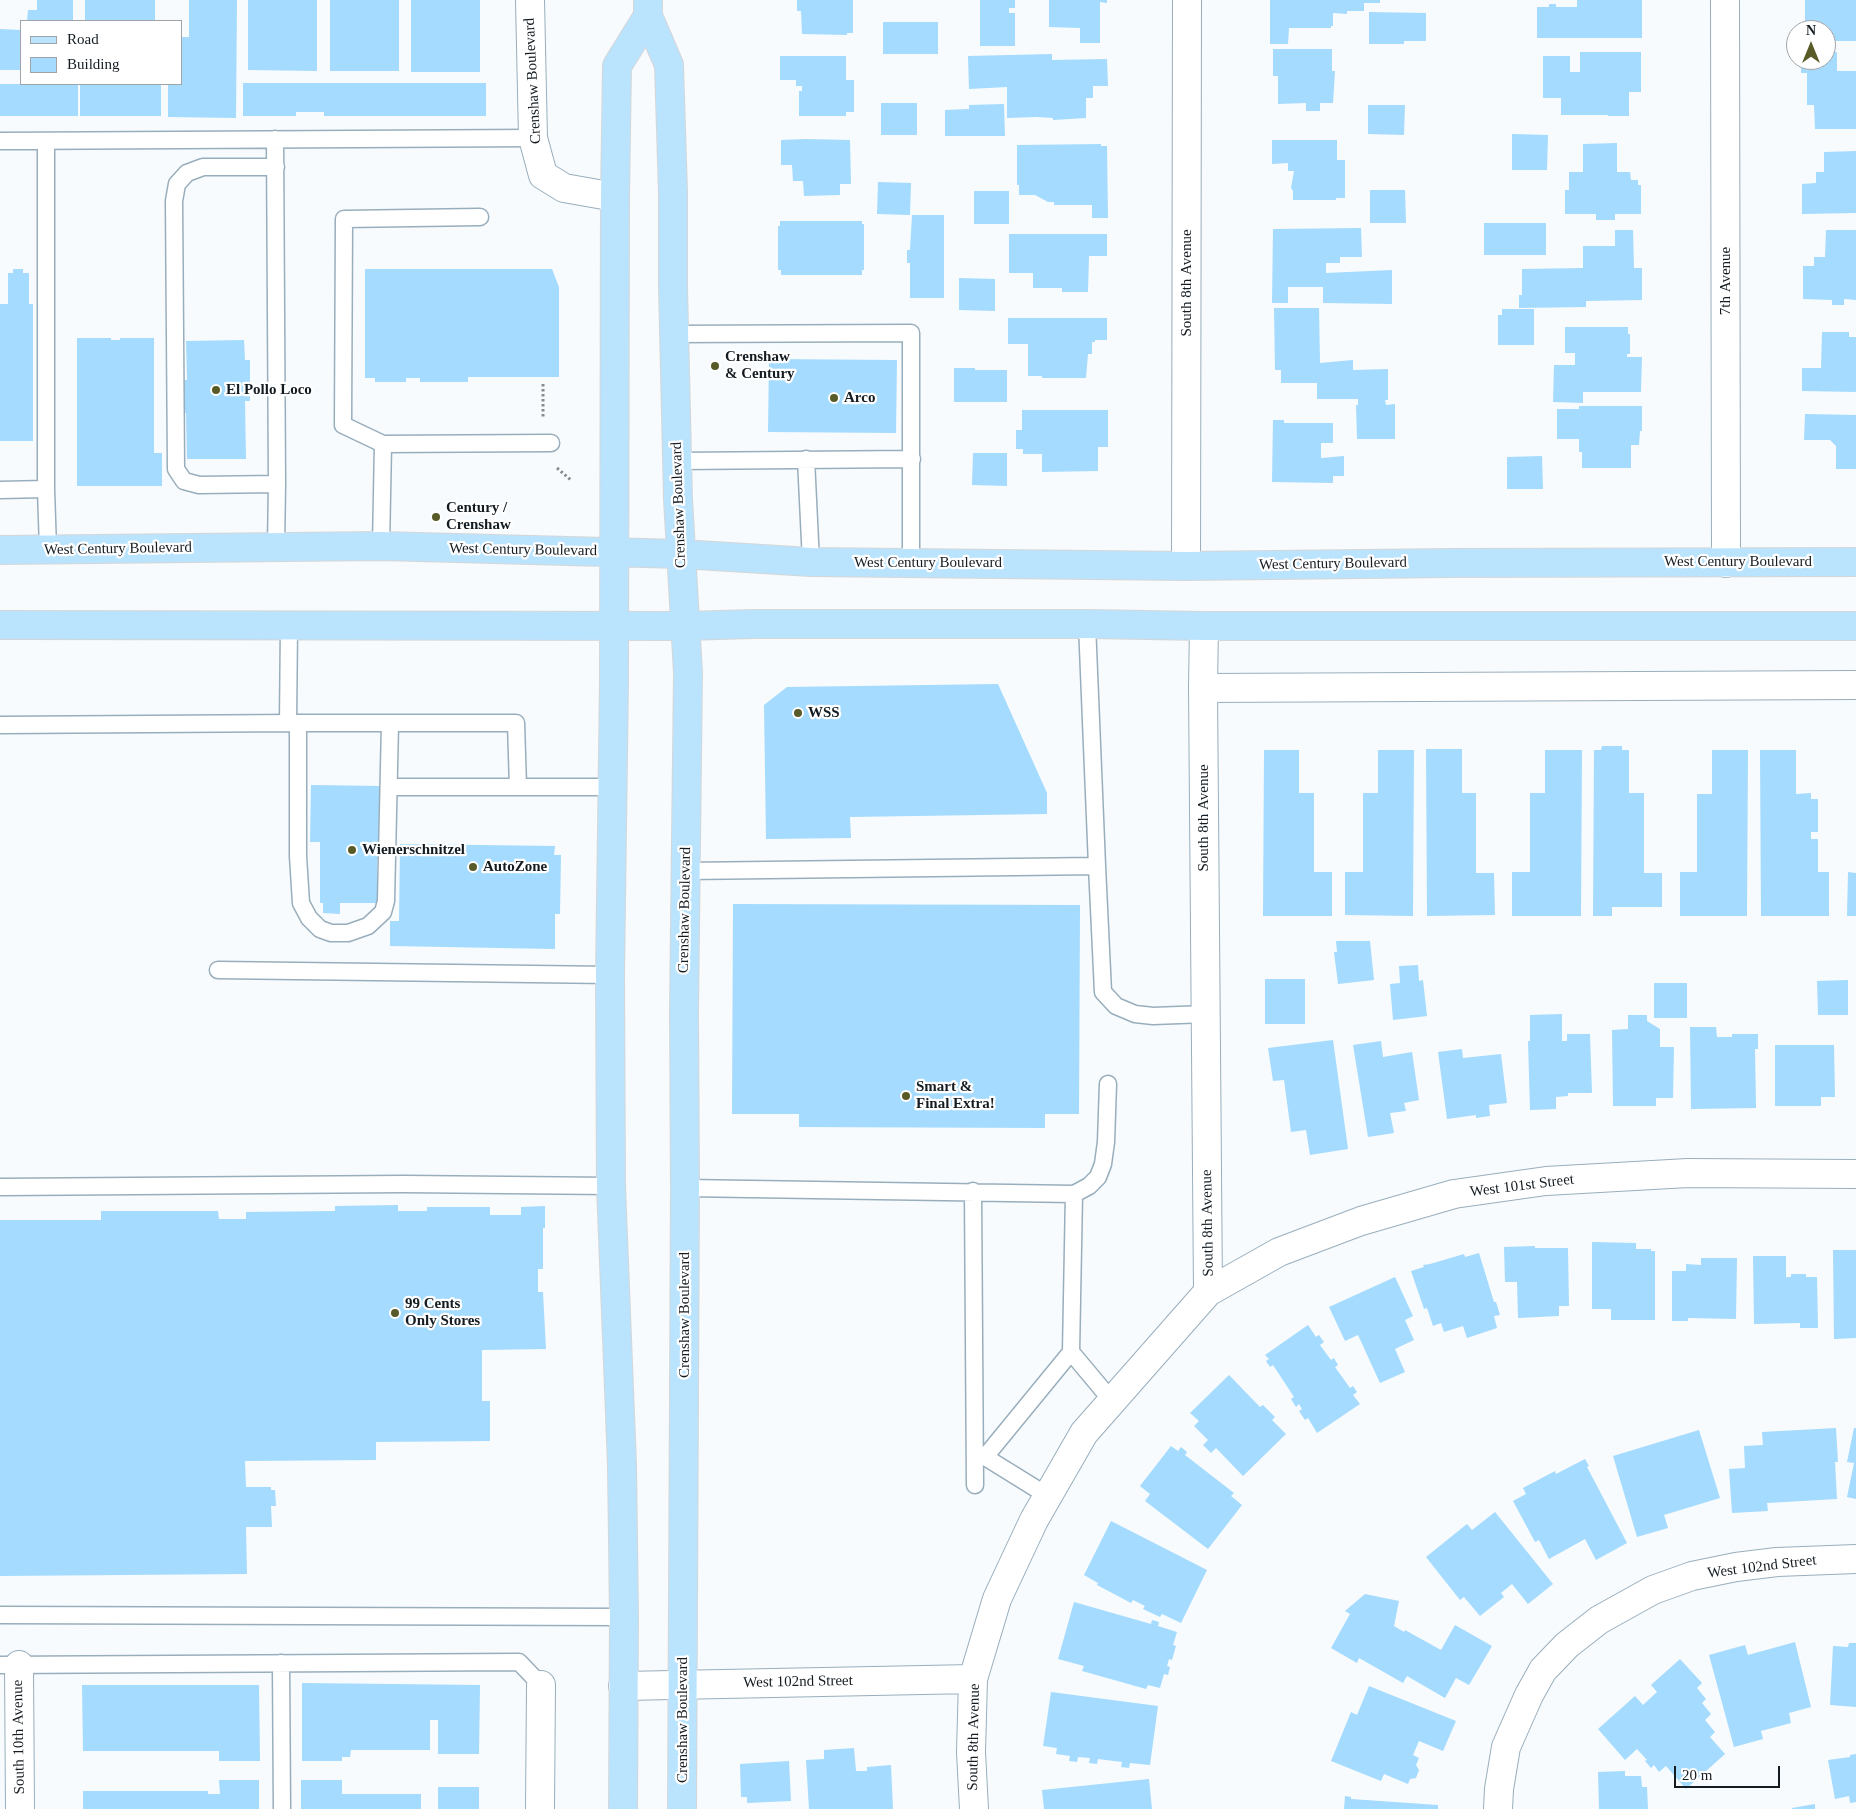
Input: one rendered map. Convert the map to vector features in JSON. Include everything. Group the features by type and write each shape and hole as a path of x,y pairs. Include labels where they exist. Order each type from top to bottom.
{"main road":[{"name":"Crenshaw Boulevard","path":"623,1809 624,1617 622,1465 612,1186 610,975 614,625 615,197 617,66 648,8"},
{"name":"Crenshaw Boulevard","path":"648,8 669,65 677,460 688,673 682,1809"},
{"name":"West Century Boulevard","path":"0,550 381,546 681,554 811,562 1186,566 1856,562"},
{"path":"0,625 685,626 753,624 1087,624 1204,626 1856,626"}],"street":[{"name":"Crenshaw Boulevard","path":"530,0 533,138 543,175 564,188 615,197"},
{"name":"South 8th Avenue","path":"1186,566 1187,0"},
{"name":"7th Avenue","path":"1725,0 1726,563"},
{"name":"South 8th Avenue","path":"974,1809 971,1752 973,1679 997,1599 1034,1520 1084,1433 1208,1292 1204,626"},
{"path":"1203,688 1856,686"},
{"name":"West 101st Street","path":"1208,1292 1280,1252 1361,1221 1454,1194 1546,1181 1688,1174 1856,1174"},
{"name":"West 102nd Street","path":"1498,1809 1499,1789 1506,1747 1529,1695 1543,1670 1567,1645 1599,1620 1653,1590 1692,1576 1736,1567 1777,1562 1856,1558"},
{"name":"South 10th Avenue","path":"9,1665 20,1809"},
{"name":"West 102nd Street","path":"623,1686 973,1679"},
{"path":"540,1809 541,1685"}],"lane":[{"path":"0,141 533,138"},
{"path":"275,139 276,547"},
{"path":"46,141 46,489 48,549"},
{"path":"276,167 203,167 188,173 177,184 174,201 176,469 184,481 199,485 277,484"},
{"path":"480,217 344,218 343,425 383,444 552,443"},
{"path":"674,334 911,333 911,563"},
{"path":"381,546 383,444"},
{"path":"806,459 811,562"},
{"path":"677,460 912,459"},
{"path":"0,490 46,489"},
{"path":"1087,624 1103,992 1116,1006 1135,1014 1153,1016 1206,1014"},
{"path":"289,625 301,903 309,918 320,929 331,933 348,933 368,926 383,912 386,901 390,723"},
{"path":"0,725 516,723 518,788"},
{"path":"390,787 612,787"},
{"path":"686,871 1098,866"},
{"path":"218,970 610,975"},
{"path":"685,1188 1074,1194 1089,1186 1098,1177 1103,1164 1106,1142 1108,1084"},
{"path":"0,1187 404,1184 612,1186"},
{"path":"972,1191 974,1485"},
{"path":"1048,1496 985,1457 1071,1352 1074,1194"},
{"path":"1071,1352 1112,1401"},
{"path":"0,1615 624,1617"},
{"path":"9,1665 520,1662 541,1685"},
{"path":"281,1663 282,1809"}],"building":[{"path":"37,0 73,0 73,20 27,20 28,10 37,10"},
{"path":"85,0 155,0 155,20 85,20"},
{"path":"189,0 237,0 236,118 168,117 168,85 182,85 182,37 189,37"},
{"path":"248,0 317,0 317,71 248,70"},
{"path":"330,0 399,0 399,71 330,71"},
{"path":"411,0 480,0 480,72 411,72"},
{"path":"797,0 853,0 853,33 847,33 847,35 802,34 801,11 797,11"},
{"path":"980,0 1015,0 1015,8 1009,8 1009,13 1015,13 1015,46 980,46"},
{"path":"1049,0 1107,0 1107,3 1100,2 1100,43 1080,43 1080,28 1049,27"},
{"path":"1270,0 1380,0 1380,3 1364,3 1364,11 1347,11 1347,14 1333,13 1333,26 1331,28 1289,28 1288,44 1270,44"},
{"path":"1577,0 1642,0 1642,38 1537,38 1537,7 1549,7 1549,4 1556,4 1556,7 1577,7"},
{"path":"1805,0 1856,0 1856,41 1836,41 1836,20 1805,20"},
{"path":"1369,12 1426,13 1426,41 1404,41 1404,44 1369,44"},
{"path":"883,22 938,22 938,54 883,54"},
{"path":"0,29 20,30 20,70 0,70"},
{"path":"1273,49 1332,49 1332,71 1335,71 1333,103 1320,103 1320,111 1306,111 1306,103 1278,104 1278,76 1273,76"},
{"path":"1580,52 1641,52 1641,92 1629,92 1629,116 1561,115 1561,98 1543,98 1543,56 1570,56 1570,72 1580,72"},
{"path":"1836,52 1837,71 1856,71 1856,129 1815,129 1814,105 1807,105 1807,73 1801,73 1801,70 1836,70"},
{"path":"1052,54 1052,60 1107,59 1108,86 1093,86 1093,98 1086,98 1086,118 1053,120 1053,118 1036,117 1007,118 1007,87 969,89 968,56"},
{"path":"780,56 846,56 846,80 854,80 854,112 846,112 846,116 799,116 799,91 802,91 802,86 796,86 796,80 780,80"},
{"path":"243,83 486,83 486,116 324,116 324,112 296,112 296,116 243,116"},
{"path":"0,84 78,85 78,116 0,116"},
{"path":"80,85 161,85 161,116 80,116"},
{"path":"881,103 917,103 917,135 881,135"},
{"path":"1004,104 1005,136 945,136 945,110 969,109 969,105"},
{"path":"1368,105 1405,105 1404,135 1368,134"},
{"path":"1512,134 1548,135 1547,170 1512,170"},
{"path":"781,140 850,140 851,184 840,184 840,195 804,196 803,181 793,181 792,165 781,165"},
{"path":"1272,140 1337,140 1337,160 1345,160 1345,198 1336,198 1336,200 1293,200 1291,188 1294,171 1288,171 1288,163 1272,164"},
{"path":"1617,143 1617,172 1630,172 1631,180 1638,180 1638,185 1641,185 1641,214 1615,214 1615,220 1596,220 1596,214 1565,214 1565,190 1569,190 1569,172 1583,172 1583,144"},
{"path":"1101,144 1101,146 1107,146 1108,218 1092,218 1092,205 1054,205 1054,202 1048,202 1035,195 1019,195 1019,185 1017,185 1017,145"},
{"path":"1856,151 1856,213 1802,214 1802,184 1816,183 1816,172 1824,172 1824,152"},
{"path":"878,182 911,183 910,215 877,214"},
{"path":"1370,190 1405,190 1406,223 1370,223"},
{"path":"974,191 1009,191 1009,224 974,224"},
{"path":"912,215 944,215 944,298 910,298 910,263 907,263 907,250 910,250"},
{"path":"780,221 862,221 862,224 864,224 864,270 862,270 862,275 781,275 781,270 778,270 778,226 780,226"},
{"path":"1484,223 1546,223 1546,255 1484,255"},
{"path":"1361,228 1362,257 1340,257 1340,263 1326,263 1326,273 1392,270 1392,304 1323,303 1323,287 1288,287 1288,303 1272,303 1273,229"},
{"path":"1615,230 1633,230 1634,268 1642,268 1642,300 1586,301 1586,307 1519,308 1519,295 1522,295 1522,269 1583,268 1583,246 1615,246"},
{"path":"1826,230 1856,230 1856,300 1844,299 1844,305 1832,305 1832,300 1803,299 1803,266 1814,266 1814,257 1825,257"},
{"path":"1009,234 1107,234 1107,256 1089,256 1088,292 1062,292 1062,288 1033,288 1033,273 1009,273"},
{"path":"13,269 23,269 23,273 29,273 29,304 33,304 33,441 0,441 0,304 8,304 8,273 13,273"},
{"path":"365,269 552,269 559,287 559,377 468,377 468,382 420,382 420,378 406,378 406,382 375,382 375,378 365,378"},
{"path":"959,278 995,279 995,311 959,310"},
{"path":"1274,308 1319,308 1320,363 1353,360 1353,370 1388,369 1388,400 1385,400 1386,405 1395,404 1395,439 1357,439 1356,405 1358,405 1358,399 1317,399 1317,383 1281,383 1281,370 1275,370"},
{"path":"1502,309 1534,309 1534,345 1498,345 1498,315 1502,315"},
{"path":"1008,318 1107,318 1107,340 1095,340 1095,342 1092,342 1092,354 1088,354 1086,378 1042,378 1042,376 1028,376 1028,344 1008,344"},
{"path":"1565,327 1628,327 1630,354 1627,354 1627,357 1642,357 1641,392 1583,392 1583,403 1553,402 1554,365 1575,365 1575,353 1565,353"},
{"path":"1822,332 1849,332 1849,337 1856,337 1856,392 1802,391 1802,368 1821,368"},
{"path":"77,338 111,338 111,340 120,340 120,338 154,338 154,453 162,453 162,486 77,486"},
{"name":"El Pollo Loco","path":"244,340 245,360 250,360 250,401 245,401 246,459 187,459 186,413 183,413 182,380 187,380 186,341"},
{"path":"769,359 897,360 896,433 768,432"},
{"path":"954,368 1007,370 1007,402 954,402"},
{"path":"1579,406 1642,406 1642,431 1640,431 1639,445 1631,445 1631,468 1582,468 1582,452 1579,452 1579,439 1557,439 1557,409 1579,409"},
{"path":"1022,410 1108,410 1108,447 1098,447 1098,471 1042,472 1042,454 1023,454 1023,449 1016,449 1016,430 1022,430"},
{"path":"1805,414 1856,415 1856,469 1836,469 1836,446 1830,440 1804,440"},
{"path":"1273,420 1284,420 1284,423 1333,423 1333,443 1321,443 1321,458 1344,456 1344,476 1333,476 1333,483 1272,482"},
{"path":"973,453 1007,453 1007,486 972,485"},
{"path":"1542,456 1543,489 1507,489 1507,457"},
{"path":"998,684 1047,793 1047,814 850,817 851,838 766,839 764,705 787,687"},
{"path":"1602,746 1622,746 1622,750 1629,750 1629,793 1644,793 1644,873 1662,873 1662,907 1612,907 1612,916 1593,916 1594,750 1601,750"},
{"path":"1426,749 1462,749 1462,793 1476,793 1476,873 1494,873 1495,915 1427,916"},
{"path":"1264,750 1299,750 1299,793 1314,793 1314,872 1332,872 1332,916 1263,916"},
{"path":"1378,750 1414,750 1413,916 1345,915 1345,872 1363,872 1363,793 1378,793"},
{"path":"1545,750 1582,750 1581,916 1512,916 1512,872 1530,872 1530,793 1545,793"},
{"path":"1712,750 1748,750 1747,916 1680,916 1680,872 1697,872 1697,794 1712,794"},
{"path":"1760,750 1796,750 1796,794 1811,793 1811,799 1818,799 1818,832 1811,832 1811,839 1818,839 1818,872 1829,872 1829,916 1761,916"},
{"name":"Wienerschnitzel","path":"311,785 381,786 385,859 377,859 377,903 340,903 340,914 323,913 323,903 320,903 320,842 310,842"},
{"path":"400,844 555,846 554,855 561,855 560,914 555,914 555,949 390,946 390,921 399,921"},
{"path":"1848,872 1856,873 1856,916 1847,916"},
{"path":"733,904 1080,905 1079,1114 1045,1114 1045,1128 799,1127 799,1114 732,1114"},
{"path":"1336,941 1370,941 1374,980 1338,984 1334,952 1337,952"},
{"path":"1418,965 1419,981 1423,980 1427,1016 1393,1020 1390,984 1400,983 1399,966"},
{"path":"1265,979 1305,979 1305,1024 1265,1024"},
{"path":"1848,980 1848,1015 1818,1015 1817,981"},
{"path":"1654,983 1687,983 1687,1018 1654,1018"},
{"path":"1562,1014 1562,1041 1567,1041 1567,1034 1590,1034 1592,1093 1568,1093 1568,1096 1556,1097 1556,1109 1530,1110 1528,1041 1530,1041 1530,1015"},
{"path":"1628,1015 1647,1015 1647,1021 1660,1029 1660,1047 1674,1047 1673,1098 1656,1098 1656,1106 1613,1106 1612,1030 1628,1029"},
{"path":"1690,1027 1716,1027 1717,1037 1732,1037 1732,1034 1758,1034 1758,1049 1755,1049 1756,1108 1691,1109"},
{"path":"1333,1040 1348,1149 1310,1155 1306,1130 1291,1132 1284,1080 1273,1081 1268,1048"},
{"path":"1381,1041 1383,1057 1412,1052 1419,1100 1404,1103 1406,1111 1390,1113 1394,1133 1368,1137 1353,1045"},
{"path":"1775,1045 1834,1045 1835,1097 1821,1097 1821,1106 1775,1106"},
{"path":"1462,1049 1463,1058 1501,1054 1507,1103 1489,1105 1490,1116 1476,1118 1476,1115 1447,1119 1438,1052"},
{"path":"398,1205 398,1211 427,1211 427,1207 490,1207 490,1215 521,1215 521,1207 545,1206 543,1269 538,1269 538,1292 543,1292 546,1349 482,1350 482,1401 490,1401 490,1441 376,1442 376,1460 245,1461 246,1487 271,1487 271,1490 275,1490 276,1506 271,1506 272,1527 246,1527 247,1574 0,1576 0,1220 101,1220 101,1211 218,1211 219,1219 246,1219 246,1212 335,1211 335,1206"},
{"path":"1592,1242 1636,1243 1636,1249 1651,1249 1651,1251 1655,1251 1655,1320 1611,1320 1611,1309 1592,1309"},
{"path":"1535,1246 1535,1248 1568,1248 1569,1306 1559,1306 1559,1316 1518,1318 1517,1282 1505,1282 1504,1247"},
{"path":"1833,1250 1856,1250 1856,1338 1834,1339"},
{"path":"1479,1253 1494,1302 1496,1302 1500,1315 1494,1316 1497,1328 1467,1338 1463,1326 1444,1332 1441,1323 1433,1326 1427,1308 1424,1309 1411,1271 1424,1267 1423,1265 1464,1254 1465,1257"},
{"path":"1753,1256 1786,1256 1786,1277 1791,1277 1791,1274 1806,1274 1806,1277 1817,1277 1818,1328 1800,1328 1800,1323 1754,1324"},
{"path":"1701,1258 1737,1258 1736,1319 1688,1318 1688,1321 1672,1321 1672,1271 1686,1271 1686,1264 1701,1265"},
{"path":"1395,1277 1413,1316 1405,1320 1414,1340 1395,1349 1405,1372 1380,1383 1358,1335 1345,1341 1329,1307"},
{"path":"1308,1325 1316,1337 1319,1335 1324,1342 1320,1345 1331,1360 1334,1358 1338,1365 1335,1367 1350,1388 1353,1386 1357,1392 1353,1395 1360,1404 1317,1433 1308,1418 1305,1420 1299,1411 1302,1409 1299,1404 1296,1407 1291,1399 1294,1397 1273,1365 1270,1367 1266,1361 1269,1359 1265,1355"},
{"path":"1229,1375 1260,1407 1263,1405 1275,1417 1272,1420 1286,1434 1243,1476 1216,1448 1211,1453 1203,1445 1208,1440 1194,1426 1199,1421 1190,1413"},
{"path":"1836,1428 1838,1462 1835,1462 1837,1499 1767,1503 1768,1511 1732,1513 1729,1469 1745,1468 1744,1446 1763,1445 1762,1432"},
{"path":"1854,1428 1856,1428 1856,1499 1847,1497 1854,1463 1847,1462"},
{"path":"1699,1430 1720,1498 1664,1515 1668,1528 1637,1537 1613,1456"},
{"path":"1171,1446 1178,1451 1181,1447 1187,1452 1185,1455 1234,1493 1231,1496 1242,1505 1208,1549 1145,1501 1150,1494 1140,1486"},
{"path":"1585,1459 1589,1466 1587,1467 1627,1543 1596,1560 1585,1539 1549,1559 1539,1540 1535,1542 1513,1501 1526,1494 1523,1488 1555,1471 1556,1474"},
{"path":"1495,1512 1553,1584 1528,1604 1512,1584 1501,1593 1504,1597 1480,1616 1464,1597 1460,1600 1426,1557 1467,1524 1472,1530"},
{"path":"1111,1521 1207,1570 1181,1623 1162,1614 1160,1617 1143,1609 1145,1606 1133,1600 1131,1603 1097,1585 1098,1583 1084,1575"},
{"path":"1365,1594 1399,1601 1394,1626 1441,1650 1455,1625 1492,1646 1469,1685 1456,1678 1445,1698 1407,1676 1403,1683 1359,1658 1357,1663 1331,1648 1350,1614 1345,1611"},
{"path":"1074,1602 1151,1624 1152,1620 1159,1622 1158,1626 1177,1632 1173,1645 1176,1646 1172,1660 1169,1659 1167,1666 1170,1667 1168,1675 1164,1674 1160,1688 1148,1685 1146,1689 1082,1671 1084,1666 1058,1659"},
{"path":"1795,1642 1811,1707 1789,1713 1791,1723 1761,1731 1763,1739 1734,1747 1709,1655 1745,1645 1748,1655"},
{"path":"1849,1643 1856,1643 1856,1707 1830,1705 1833,1646 1848,1647"},
{"path":"1680,1659 1702,1683 1697,1688 1706,1699 1702,1703 1711,1714 1705,1720 1715,1732 1710,1737 1725,1754 1686,1789 1666,1766 1659,1772 1654,1765 1651,1768 1645,1761 1647,1760 1637,1749 1625,1760 1598,1729 1635,1696 1643,1705 1657,1692 1651,1685"},
{"path":"302,1683 480,1685 479,1754 438,1754 438,1720 430,1720 430,1750 351,1750 350,1757 342,1757 342,1761 302,1761"},
{"path":"82,1685 259,1685 260,1761 219,1761 219,1751 83,1751"},
{"path":"1369,1686 1456,1721 1443,1751 1419,1741 1413,1755 1419,1758 1416,1765 1419,1770 1416,1778 1410,1779 1408,1784 1384,1774 1381,1781 1331,1761 1351,1712 1357,1715"},
{"path":"1051,1692 1158,1706 1150,1765 1130,1763 1129,1768 1121,1767 1122,1762 1098,1759 1097,1764 1089,1763 1090,1758 1078,1757 1077,1762 1069,1761 1070,1756 1056,1754 1057,1748 1043,1746"},
{"path":"854,1748 856,1771 867,1771 867,1767 891,1765 893,1809 809,1809 806,1760 824,1759 824,1750"},
{"path":"1856,1754 1856,1802 1850,1803 1849,1796 1835,1799 1828,1760 1850,1757 1850,1755"},
{"path":"789,1761 791,1801 747,1803 747,1797 741,1797 740,1764"},
{"path":"1625,1771 1625,1776 1641,1776 1642,1787 1647,1787 1648,1809 1599,1809 1598,1772"},
{"path":"1149,1779 1152,1809 1044,1809 1042,1790"},
{"path":"219,1780 259,1780 259,1809 83,1809 83,1791 208,1791 208,1794 220,1794"},
{"path":"301,1780 342,1780 342,1794 421,1794 421,1809 301,1809"},
{"path":"438,1787 479,1787 479,1809 438,1809"},
{"path":"1345,1796 1351,1797 1351,1799 1438,1805 1438,1809 1344,1809"},
{"path":"1815,1804 1815,1809 1792,1809 1792,1808"}],"place":[{"name":"Crenshaw & Century","path":"715,366"},
{"name":"El Pollo Loco","path":"216,390"},
{"name":"Arco","path":"834,398"},
{"name":"Century / Crenshaw","path":"436,517"},
{"name":"WSS","path":"798,713"},
{"name":"Wienerschnitzel","path":"352,850"},
{"name":"AutoZone","path":"473,867"},
{"name":"Smart & Final Extra!","path":"906,1096"},
{"name":"99 Cents Only Stores","path":"395,1313"}]}
